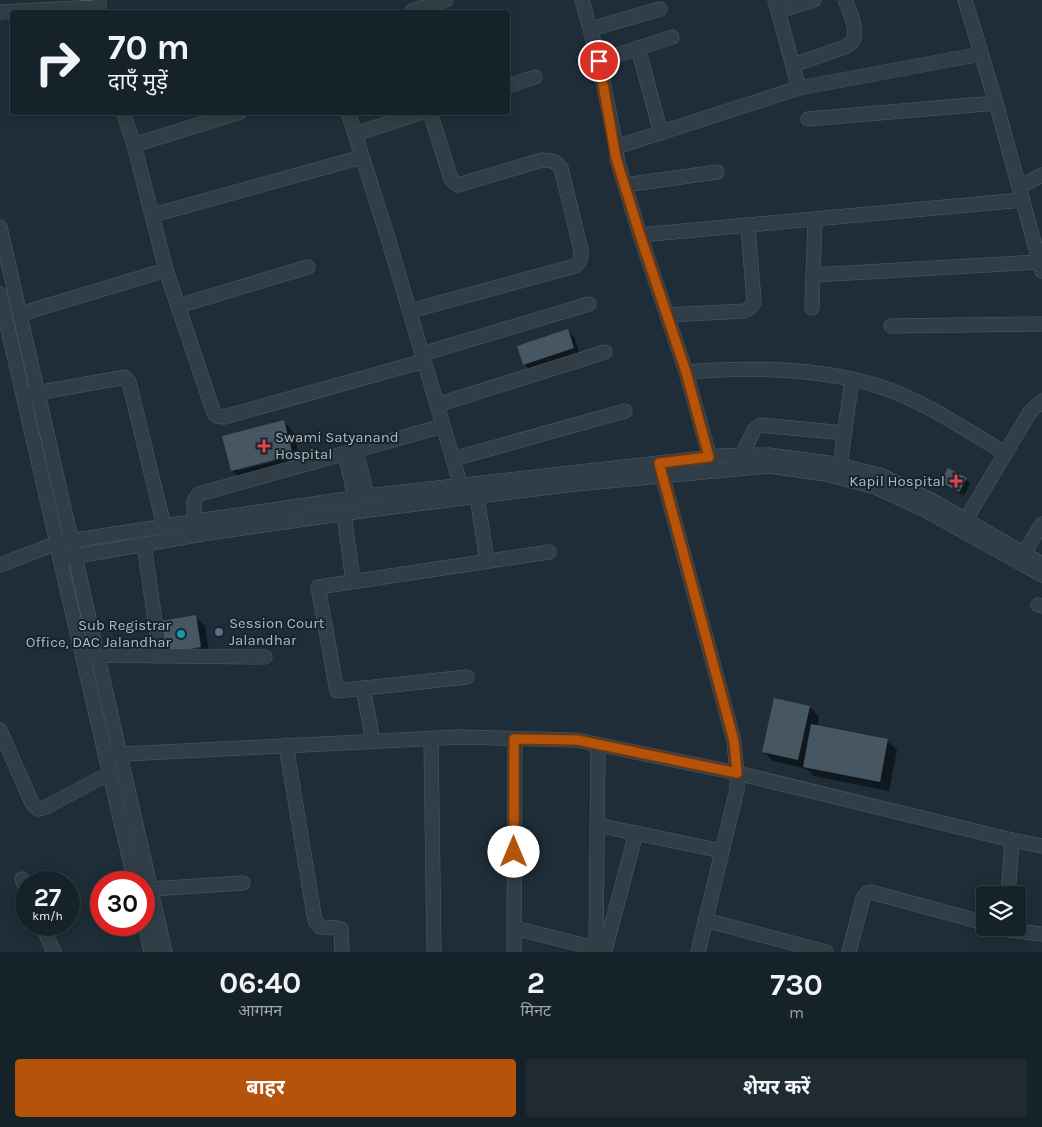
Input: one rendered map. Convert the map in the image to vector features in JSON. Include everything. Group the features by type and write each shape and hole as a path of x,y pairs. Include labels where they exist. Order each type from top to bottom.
{"street":[{"path":"4,8 68,4 96,7 99,5 99,0"},
{"path":"411,8 446,0"},
{"path":"582,0 599,61 616,146 616,158 686,372 711,464"},
{"path":"800,88 777,6 814,0"},
{"path":"793,65 845,47 852,42 855,30 845,0"},
{"path":"813,276 1041,266 996,103 965,0"},
{"path":"591,29 660,9"},
{"path":"599,61 672,37"},
{"path":"638,48 661,133"},
{"path":"616,146 800,88 981,54"},
{"path":"510,81 535,77"},
{"path":"808,119 996,103"},
{"path":"124,115 153,215 166,270 214,413 221,418 423,357 589,304"},
{"path":"134,145 230,115"},
{"path":"349,115 410,311 461,485 471,498 487,561"},
{"path":"355,134 414,115"},
{"path":"410,311 575,266 582,257 561,168 558,164 552,160 542,160 458,185 451,179 431,115"},
{"path":"153,215 362,157"},
{"path":"625,186 717,172"},
{"path":"640,235 815,220 1020,194 1042,175"},
{"path":"812,308 815,220"},
{"path":"667,315 745,311 752,306 754,302 748,226"},
{"path":"0,227 147,871"},
{"path":"178,306 308,267"},
{"path":"20,314 166,270"},
{"path":"1,301 132,871"},
{"path":"891,326 1042,324"},
{"path":"437,405 605,352"},
{"path":"686,372 754,369 821,374 852,379 879,386 938,412 1005,453"},
{"path":"24,396 120,378 124,378 129,382 164,526"},
{"path":"840,466 852,379"},
{"path":"963,525 1030,412 1042,401"},
{"path":"453,459 625,412"},
{"path":"742,456 754,430 761,425 844,433"},
{"path":"194,521 194,501 199,494 443,426"},
{"path":"350,452 361,497"},
{"path":"711,464 742,456 769,455 840,466 880,475 933,501 963,525 1042,575"},
{"path":"60,559 144,544 361,497 461,485 711,464 769,466 826,474 875,487 1024,553 1042,564"},
{"path":"0,565 57,543 194,521 246,521 344,514 576,484 661,469"},
{"path":"661,469 734,741 737,773 736,789 698,952"},
{"path":"344,514 353,581"},
{"path":"1024,553 1042,524"},
{"path":"144,544 160,656"},
{"path":"467,677 337,691 318,587 549,552"},
{"path":"82,655 265,657"},
{"path":"363,688 373,741"},
{"path":"0,730 32,803 38,809 46,807 110,773"},
{"path":"105,755 459,737 577,740 737,773 1042,846"},
{"path":"431,738 434,952"},
{"path":"514,739 514,952"},
{"path":"286,745 315,921 320,927 341,930 342,952"},
{"path":"598,745 597,825 605,950"},
{"path":"597,825 722,850"},
{"path":"605,950 636,833"},
{"path":"1009,886 1012,840"},
{"path":"155,889 243,883"},
{"path":"849,952 863,899 867,893 871,892 976,921"},
{"path":"155,907 165,952"},
{"path":"706,920 780,946 826,952"},
{"path":"514,928 605,950"},
{"path":"1026,932 1042,934"},
{"path":"47,936 54,952"},
{"path":"148,936 152,952"}],"building":[{"path":"568,329 574,348 523,365 517,346"},
{"path":"284,420 293,455 231,471 222,436"},
{"path":"948,468 967,478 959,492 940,482"},
{"name":"Sub Registrar Office, DAC Jalandhar","path":"196,615 201,647 166,653 161,621"},
{"path":"774,698 810,706 798,760 762,752"},
{"path":"811,724 888,739 880,782 803,767"}],"place":[{"name":"Swami Satyanand Hospital","path":"264,446"},
{"name":"Kapil Hospital","path":"956,481"},
{"name":"Session Court Jalandhar","path":"219,632"},
{"name":"Sub Registrar Office, DAC Jalandhar","path":"181,634"}],"route":[{"path":"514,852 514,739 577,740 737,773 734,741 659,463 709,457 686,372 616,158 616,146 599,61"}]}
